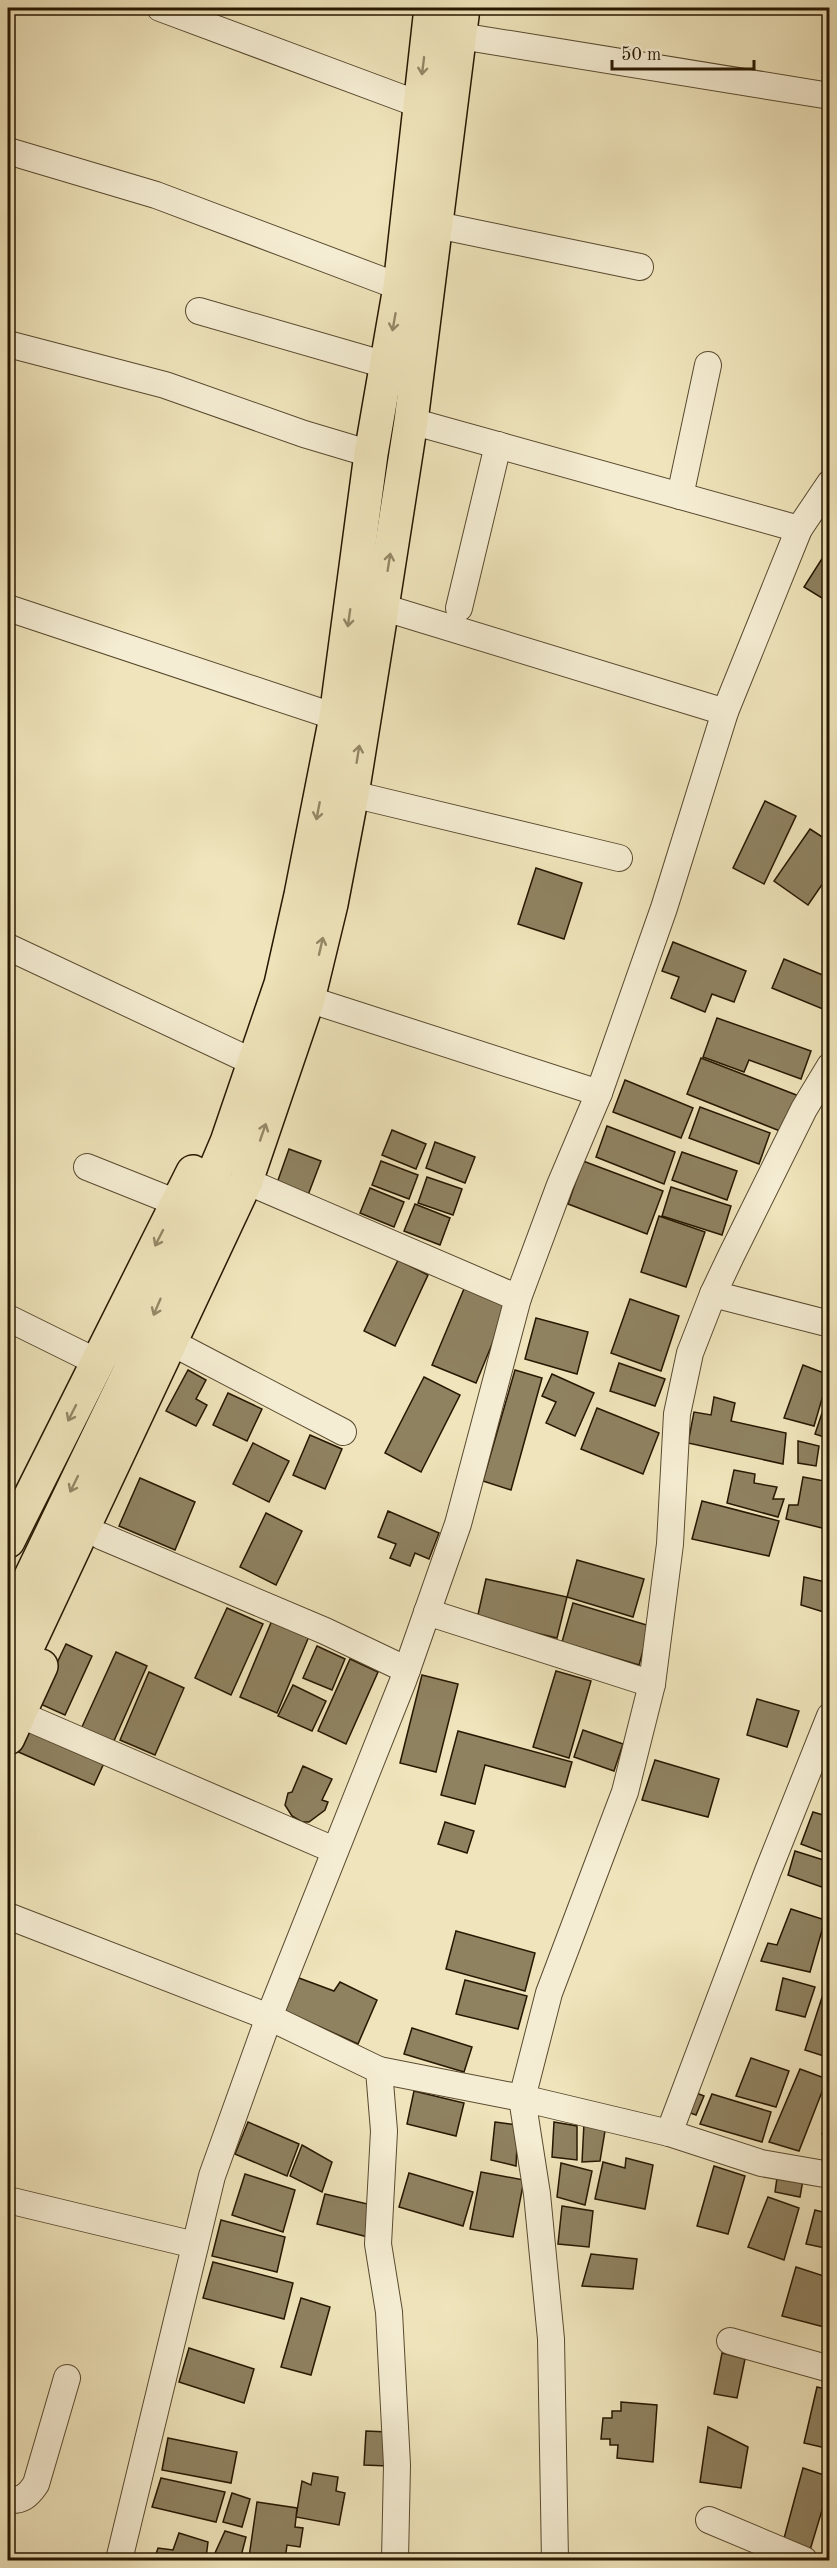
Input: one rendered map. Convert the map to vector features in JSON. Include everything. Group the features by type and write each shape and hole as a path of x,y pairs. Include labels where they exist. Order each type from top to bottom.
{"main road":[{"path":"11,1713 202,1239 227,1142 281,984 336,717 371,454 400,287 418,104 431,8"},
{"path":"11,1713 101,1536 240,1234 242,1189 308,999 331,904 352,794 382,607 411,421 462,22"},
{"path":"8,1541 200,1160 227,1142"},
{"path":"8,1624 128,1375 202,1239 242,1189"}],"street":[{"path":"160,8 418,104"},
{"path":"462,22 830,96"},
{"path":"8,151 156,195 400,287"},
{"path":"437,225 640,267"},
{"path":"199,311 386,365"},
{"path":"8,344 165,385 304,434 371,454"},
{"path":"680,496 708,365"},
{"path":"411,421 680,496 813,521"},
{"path":"459,608 498,445"},
{"path":"119,2560 212,2176 269,2017 407,1670 458,1524 518,1298 560,1185 599,1093 664,908 725,712 830,483"},
{"path":"382,607 725,712"},
{"path":"8,608 336,717"},
{"path":"352,794 619,858"},
{"path":"8,947 255,1063"},
{"path":"308,999 599,1093"},
{"path":"555,2560 551,2339 537,2194 522,2098 549,1993 625,1792 652,1684 670,1544 677,1414 690,1353 713,1294 804,1109 830,1066"},
{"path":"804,1109 830,1099"},
{"path":"87,1167 177,1203"},
{"path":"242,1189 518,1298"},
{"path":"713,1294 830,1324"},
{"path":"8,1318 97,1362"},
{"path":"186,1350 343,1431"},
{"path":"101,1536 325,1631 407,1670"},
{"path":"427,1612 652,1684"},
{"path":"11,1713 334,1850"},
{"path":"669,2133 760,1892 830,1716"},
{"path":"8,1916 269,2017 379,2070 522,2098 669,2133 761,2163 830,2175"},
{"path":"379,2070 384,2131 378,2244 389,2312 397,2465 395,2560"},
{"path":"8,2200 195,2245"},
{"path":"730,2341 830,2369"},
{"path":"8,2500 18,2501 29,2494 36,2484 68,2378"},
{"path":"709,2520 804,2560"}],"building":[{"path":"830,55 830,82 825,81"},
{"path":"830,546 830,603 804,587"},
{"path":"765,801 796,816 764,884 733,868"},
{"path":"810,829 830,842 830,873 808,905 774,881"},
{"path":"536,868 582,883 564,939 518,924"},
{"path":"673,942 746,971 734,1002 712,994 705,1012 671,998 679,977 662,971"},
{"path":"784,959 830,978 830,1012 772,988"},
{"path":"717,1018 811,1051 801,1079 749,1060 744,1072 703,1057"},
{"path":"701,1058 799,1096 785,1133 687,1094"},
{"path":"625,1080 693,1108 681,1138 613,1112"},
{"path":"700,1107 770,1133 759,1164 689,1138"},
{"path":"607,1126 675,1152 664,1184 596,1157"},
{"path":"392,1130 426,1144 416,1169 382,1155"},
{"path":"435,1142 475,1157 465,1183 426,1168"},
{"path":"289,1149 321,1161 308,1195 277,1183"},
{"path":"682,1152 737,1171 727,1200 672,1180"},
{"path":"381,1161 418,1175 409,1199 372,1185"},
{"path":"583,1161 663,1191 647,1234 568,1204"},
{"path":"427,1177 462,1189 453,1215 418,1203"},
{"path":"671,1187 731,1206 722,1235 662,1216"},
{"path":"370,1188 404,1202 394,1227 360,1213"},
{"path":"415,1204 450,1218 440,1245 404,1231"},
{"path":"659,1216 705,1232 686,1287 641,1272"},
{"path":"398,1260 428,1275 395,1346 364,1331"},
{"path":"466,1284 509,1303 476,1383 432,1365"},
{"path":"630,1299 679,1316 661,1371 611,1353"},
{"path":"536,1318 588,1332 577,1374 525,1359"},
{"path":"619,1363 665,1379 655,1406 610,1391"},
{"path":"803,1365 829,1375 814,1426 784,1418"},
{"path":"188,1370 206,1380 196,1399 207,1405 196,1426 166,1411"},
{"path":"515,1370 542,1378 511,1490 483,1481"},
{"path":"552,1374 594,1393 575,1436 546,1423 556,1402 542,1396"},
{"path":"424,1377 460,1395 421,1472 385,1453"},
{"path":"228,1393 262,1409 247,1441 213,1425"},
{"path":"714,1397 735,1403 731,1421 786,1433 783,1464 688,1443 694,1412 711,1415"},
{"path":"824,1407 830,1408 830,1439 815,1434"},
{"path":"597,1408 659,1433 643,1474 581,1449"},
{"path":"310,1435 342,1449 325,1489 293,1475"},
{"path":"798,1441 819,1446 816,1466 798,1463"},
{"path":"253,1443 289,1461 269,1502 233,1484"},
{"path":"734,1470 755,1474 754,1483 777,1487 773,1499 784,1499 778,1517 727,1503"},
{"path":"803,1477 830,1482 830,1530 786,1519 789,1505 798,1505"},
{"path":"140,1478 195,1502 175,1550 119,1526"},
{"path":"702,1501 779,1521 769,1556 692,1539"},
{"path":"388,1511 439,1533 429,1559 415,1553 410,1566 390,1558 396,1544 378,1537"},
{"path":"266,1513 302,1531 276,1585 240,1567"},
{"path":"577,1560 644,1579 633,1617 567,1597"},
{"path":"804,1577 830,1583 830,1614 801,1605"},
{"path":"486,1579 567,1597 557,1638 477,1619"},
{"path":"573,1603 650,1626 639,1665 562,1642"},
{"path":"227,1608 263,1624 231,1695 195,1678"},
{"path":"273,1618 310,1634 277,1713 240,1697"},
{"path":"66,1644 92,1656 65,1715 38,1703"},
{"path":"317,1646 345,1659 332,1690 303,1678"},
{"path":"116,1652 147,1666 113,1743 81,1729"},
{"path":"350,1659 378,1672 346,1744 318,1731"},
{"path":"556,1671 591,1681 569,1758 533,1747"},
{"path":"149,1672 184,1688 155,1755 120,1740"},
{"path":"422,1675 458,1684 436,1772 400,1763"},
{"path":"293,1685 326,1701 312,1731 278,1716"},
{"path":"757,1699 799,1711 787,1747 747,1735"},
{"path":"24,1726 105,1761 94,1785 14,1750"},
{"path":"583,1730 623,1744 614,1771 574,1757"},
{"path":"458,1731 572,1762 565,1787 485,1765 475,1804 441,1795"},
{"path":"655,1760 719,1779 708,1817 642,1800"},
{"path":"303,1766 332,1779 322,1800 328,1802 325,1810 309,1822 302,1822 292,1816 285,1805 288,1793 292,1792"},
{"path":"813,1812 830,1817 830,1855 801,1844"},
{"path":"445,1822 474,1831 467,1853 438,1844"},
{"path":"795,1851 830,1862 830,1890 788,1875"},
{"path":"791,1909 825,1920 810,1972 761,1961 768,1943 777,1945"},
{"path":"456,1931 535,1953 525,1991 446,1969"},
{"path":"299,1978 334,1991 340,1982 377,2000 358,2044 285,2011"},
{"path":"783,1978 815,1987 805,2017 776,2010"},
{"path":"465,1980 527,1996 518,2029 456,2014"},
{"path":"826,1985 830,1986 830,2058 805,2050"},
{"path":"412,2028 472,2047 464,2072 404,2054"},
{"path":"751,2058 789,2071 776,2107 736,2096"},
{"path":"800,2069 827,2079 799,2151 769,2142"},
{"path":"414,2091 464,2103 456,2136 407,2124"},
{"path":"691,2091 704,2096 696,2115 685,2111"},
{"path":"712,2094 771,2112 762,2142 700,2124"},
{"path":"830,2113 830,2137 822,2134"},
{"path":"248,2122 299,2144 287,2176 235,2154"},
{"path":"495,2122 518,2125 516,2166 491,2160"},
{"path":"554,2122 577,2126 577,2160 552,2157"},
{"path":"584,2123 605,2131 600,2161 582,2162"},
{"path":"302,2145 332,2162 322,2192 290,2176"},
{"path":"626,2158 653,2165 645,2209 595,2199 603,2162 625,2168"},
{"path":"561,2163 592,2171 585,2205 557,2197"},
{"path":"714,2166 745,2176 728,2234 697,2226"},
{"path":"481,2172 524,2180 513,2237 470,2229"},
{"path":"409,2173 473,2192 463,2226 399,2207"},
{"path":"245,2174 295,2190 283,2232 232,2215"},
{"path":"777,2178 803,2180 800,2197 775,2192"},
{"path":"325,2194 376,2206 368,2237 317,2224"},
{"path":"768,2197 799,2208 784,2260 748,2247"},
{"path":"562,2206 593,2211 589,2247 558,2244"},
{"path":"815,2210 830,2214 830,2249 806,2244"},
{"path":"221,2220 285,2237 277,2272 212,2256"},
{"path":"591,2254 637,2259 633,2289 582,2286"},
{"path":"213,2262 293,2283 284,2319 203,2298"},
{"path":"796,2267 830,2278 828,2328 782,2316"},
{"path":"301,2298 330,2307 311,2375 281,2367"},
{"path":"189,2348 254,2369 244,2403 179,2382"},
{"path":"722,2353 745,2359 737,2398 714,2394"},
{"path":"817,2387 830,2390 830,2449 804,2443"},
{"path":"621,2402 657,2405 653,2462 617,2458 618,2445 610,2445 610,2439 601,2439 603,2418 612,2418 612,2411 621,2411"},
{"path":"708,2427 748,2447 741,2488 700,2482"},
{"path":"366,2431 389,2432 388,2466 364,2465"},
{"path":"168,2438 237,2452 231,2483 162,2470"},
{"path":"803,2468 830,2477 830,2484 810,2550 783,2542"},
{"path":"313,2473 338,2477 336,2491 345,2493 339,2525 296,2517 302,2481 311,2485"},
{"path":"161,2478 225,2492 216,2522 152,2507"},
{"path":"232,2493 250,2499 242,2527 223,2522"},
{"path":"257,2502 297,2508 295,2527 303,2528 300,2547 287,2545 285,2560 249,2557"},
{"path":"225,2531 246,2537 240,2560 215,2553"},
{"path":"179,2533 208,2542 206,2558 218,2560 154,2560 158,2548 173,2550"}]}
